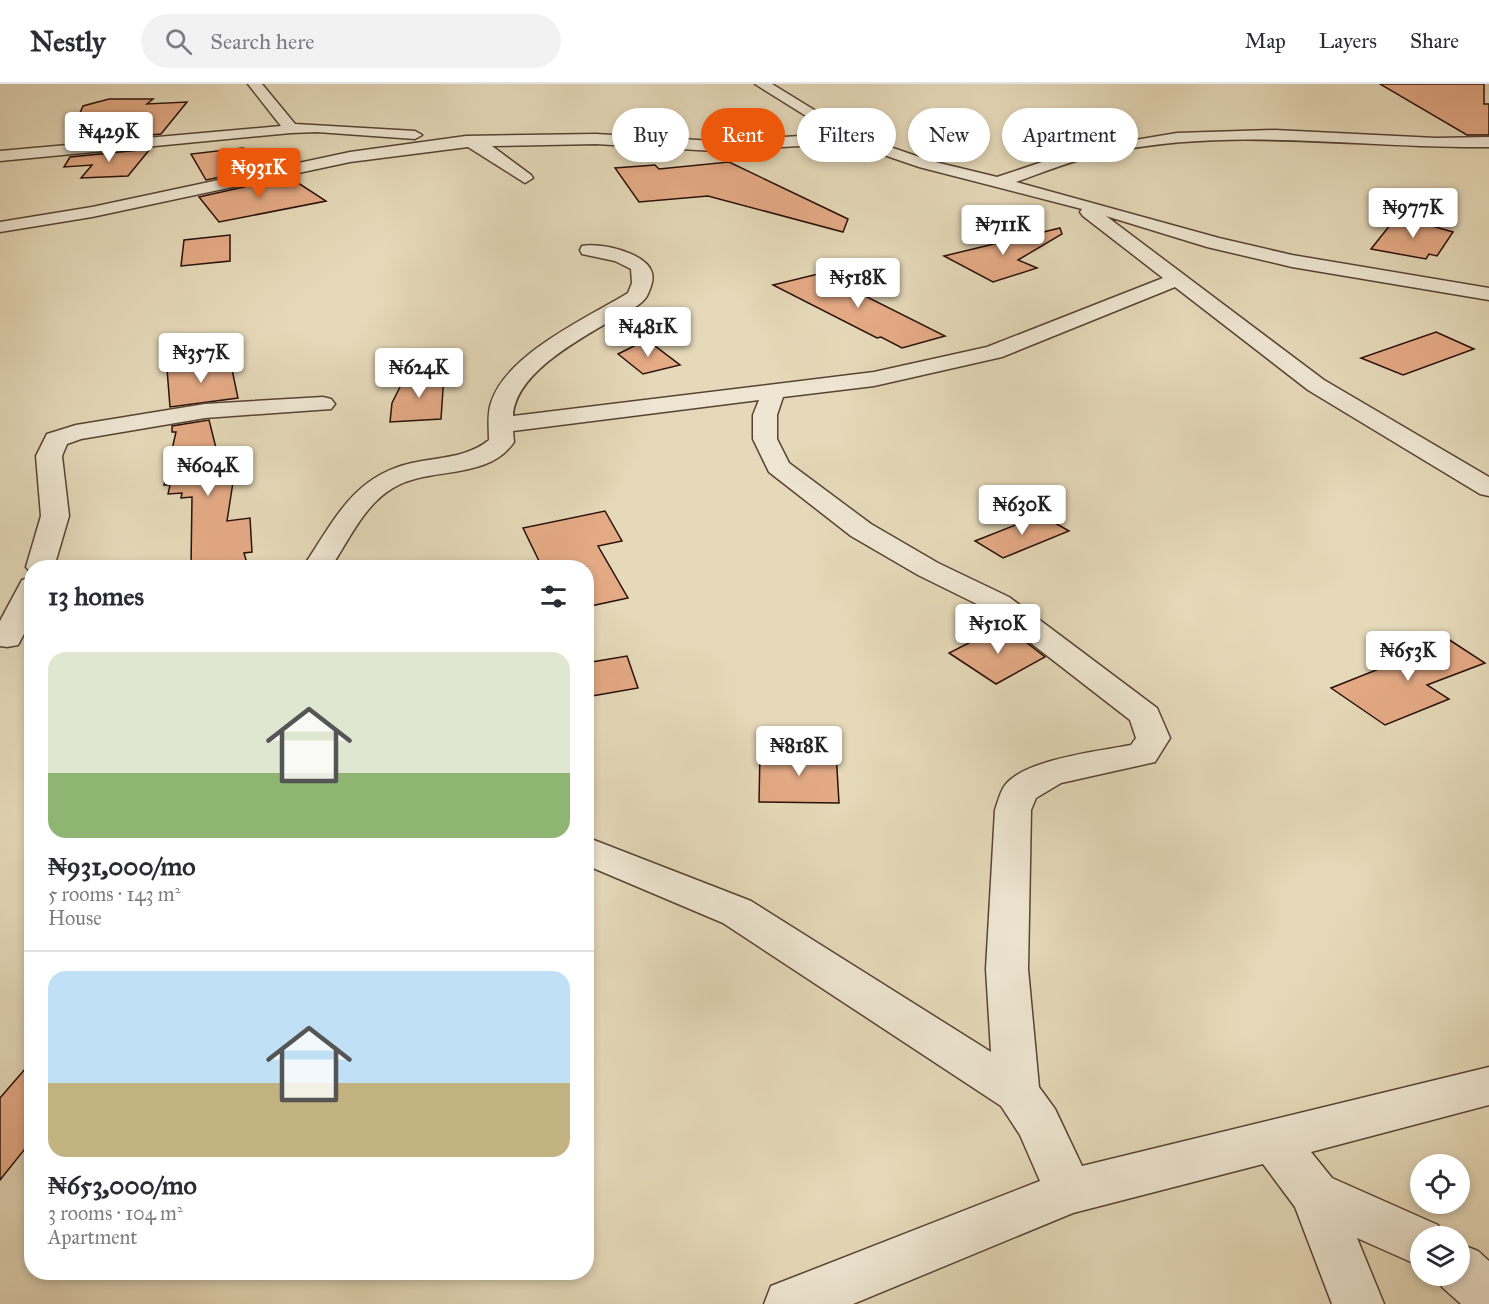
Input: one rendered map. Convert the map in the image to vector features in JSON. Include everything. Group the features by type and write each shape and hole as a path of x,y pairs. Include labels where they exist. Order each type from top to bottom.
{"street":[{"path":"255,84 291,129"},
{"path":"762,84 805,108"},
{"path":"0,156 291,129 356,130 469,142 496,153 525,178"},
{"path":"999,182 1081,154 1146,142 1202,136 1276,134 1405,141 1489,142"},
{"path":"0,227 92,212 350,157 469,142 596,139 714,146 797,141"},
{"path":"896,154 925,164 1076,202 1214,243 1292,261 1489,294"},
{"path":"1076,202 1175,280 1316,385 1489,488"},
{"path":"322,560 364,499 382,483 409,471 471,460 494,451 502,442 502,402 509,388 533,362 637,296 644,284 643,272 632,260 589,250"},
{"path":"1442,286 1489,276"},
{"path":"501,425 874,379 994,352 1175,280"},
{"path":"774,391 765,415 765,439 778,467 861,530 928,569 998,603 1145,715 1154,738 1143,754 1051,773 1020,791 1013,810 1006,969 1017,1092"},
{"path":"42,560 55,516 49,456 56,440 76,432 205,411 323,404"},
{"path":"13,637 24,607"},
{"path":"594,853 737,912 1017,1092 1038,1123 1069,1192"},
{"path":"790,1304 1069,1192 1489,1086"},
{"path":"1274,1142 1315,1194 1358,1304"},
{"path":"1315,1194 1410,1237"},
{"path":"1470,1278 1489,1294"}],"building":[{"path":"1380,84 1484,84 1484,104 1489,104 1489,135 1467,135"},
{"path":"109,99 153,99 147,104 187,102 161,134 67,143 83,106"},
{"path":"243,148 272,166 206,180 191,154"},
{"path":"150,149 128,176 81,178 92,165 64,167 70,157"},
{"path":"729,162 848,219 843,232 708,196 639,202 615,168 655,165 659,169"},
{"path":"289,177 326,201 219,222 199,197"},
{"path":"1407,219 1453,232 1437,256 1429,254 1426,259 1371,249 1391,224"},
{"path":"1060,228 1062,234 1018,260 1037,268 993,282 944,256"},
{"path":"230,235 230,261 181,266 184,240"},
{"path":"822,273 831,277 836,275 871,291 861,294 945,336 902,348 881,337 877,338 773,285"},
{"path":"1436,332 1474,349 1403,375 1361,358"},
{"path":"644,341 651,343 680,365 643,374 618,354"},
{"path":"230,360 238,398 170,407 167,369"},
{"path":"406,375 444,375 441,419 390,422 392,403"},
{"path":"209,420 217,452 238,450 227,521 250,518 252,552 244,553 246,560 191,560 192,497 181,498 182,493 168,494 170,485 164,485 176,432 172,432 172,426"},
{"path":"605,511 622,541 598,546 628,598 594,605 594,560 539,560 523,528"},
{"path":"1041,515 1069,531 1003,558 975,541"},
{"path":"1004,625 1045,657 996,684 949,653"},
{"path":"1448,639 1485,663 1427,685 1449,699 1385,725 1331,688 1404,659 1401,656"},
{"path":"627,656 638,688 594,696 594,662"},
{"path":"760,752 836,752 839,803 759,802"},
{"path":"24,1070 24,1150 0,1180 0,1098"}]}
